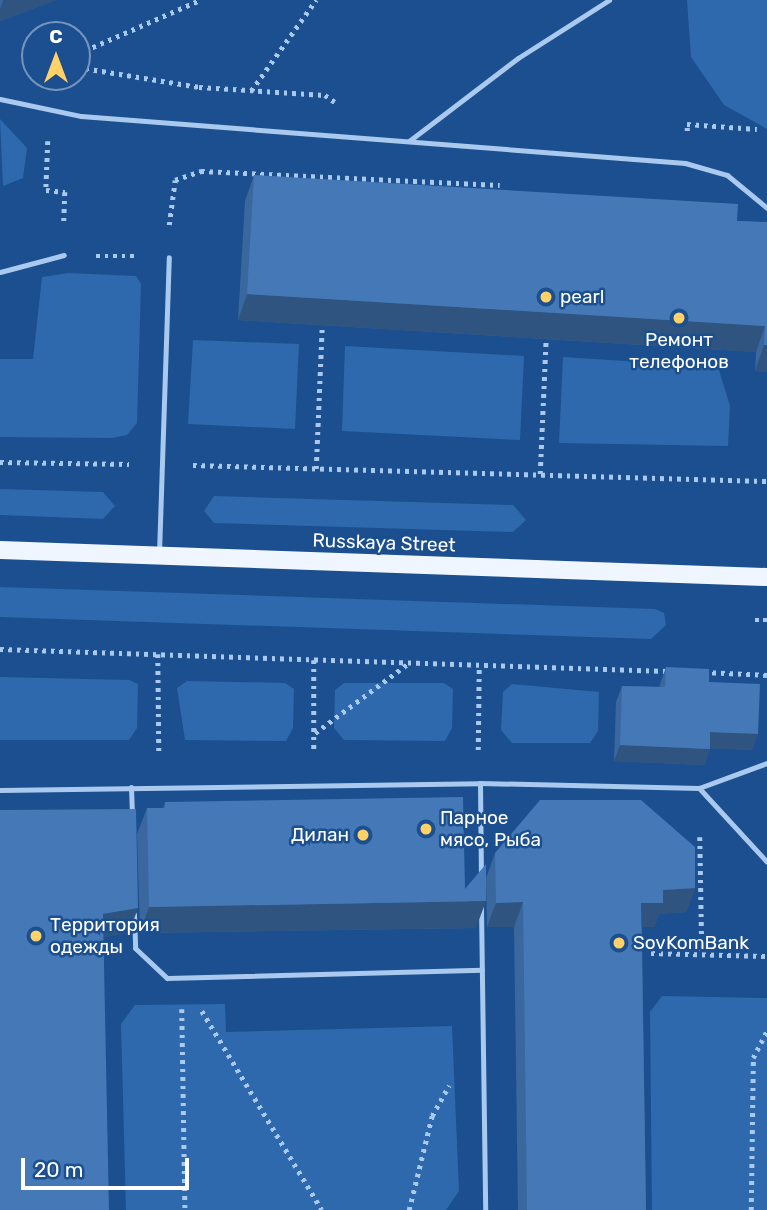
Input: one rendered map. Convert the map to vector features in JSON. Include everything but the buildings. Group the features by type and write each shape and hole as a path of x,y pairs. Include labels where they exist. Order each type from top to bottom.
{"main road":[{"name":"Russkaya Street","path":"0,550 767,577"}],"lane":[{"path":"409,141 518,58 609,0"},
{"path":"0,99 49,112 714,168 767,208"},
{"path":"0,272 64,255"},
{"path":"159,556 169,257"},
{"path":"0,790 480,783 699,788 767,763"},
{"path":"480,783 481,890"},
{"path":"131,787 132,827"},
{"path":"699,788 767,862"},
{"path":"481,903 485,1210"},
{"path":"134,907 135,948 167,978 482,970"}],"path":[{"path":"91,48 200,0"},
{"path":"251,91 316,0"},
{"path":"91,69 251,91 325,95"},
{"path":"49,112 46,190 65,192 64,255"},
{"path":"687,124 757,129"},
{"path":"170,190 188,174 215,170 507,185"},
{"path":"316,469 322,326"},
{"path":"540,475 546,339"},
{"path":"0,462 767,481"},
{"path":"755,620 767,620"},
{"path":"0,649 671,671"},
{"path":"158,653 160,787"},
{"path":"314,660 315,785"},
{"path":"314,733 410,663"},
{"path":"478,665 478,739"},
{"path":"699,672 767,675"},
{"path":"699,788 702,954"},
{"path":"651,953 767,956"},
{"path":"181,977 185,1210"},
{"path":"181,977 322,1210"},
{"path":"751,1210 753,1058 767,1031"},
{"path":"409,1210 432,1116 451,1081"}],"shaded area":[{"path":"687,0 767,0 767,129 724,105 691,57"},
{"path":"0,119 27,148 23,178 3,186"},
{"path":"68,273 136,276 141,284 137,423 127,435 112,438 0,437 0,359 33,359 42,277"},
{"path":"193,340 299,344 295,429 188,424"},
{"path":"345,346 524,356 520,440 342,431"},
{"path":"563,357 718,367 730,406 728,446 559,443"},
{"path":"0,489 103,492 115,506 103,519 0,515"},
{"path":"214,496 513,505 526,520 513,532 214,523 204,511"},
{"path":"0,587 655,609 664,613 666,625 651,639 0,617"},
{"path":"0,677 129,680 138,684 137,728 129,740 0,740"},
{"path":"187,681 285,683 294,689 293,728 286,741 185,740 177,688"},
{"path":"344,683 444,683 453,689 452,728 445,741 344,740 334,728 335,690"},
{"path":"512,684 599,692 598,731 590,743 512,743 501,730 503,692"},
{"path":"662,996 767,998 767,1210 652,1210 650,1012"},
{"path":"225,1004 226,1032 452,1026 459,1191 446,1210 126,1210 121,1024 135,1005"}],"place":[{"name":"pearl","path":"546,297"},
{"name":"Ремонт телефонов","path":"679,318"},
{"name":"Парное мясо, Рыба","path":"426,829"},
{"name":"Дилан","path":"363,835"},
{"name":"Территория одежды","path":"36,936"},
{"name":"SovKomBank","path":"619,943"}]}
